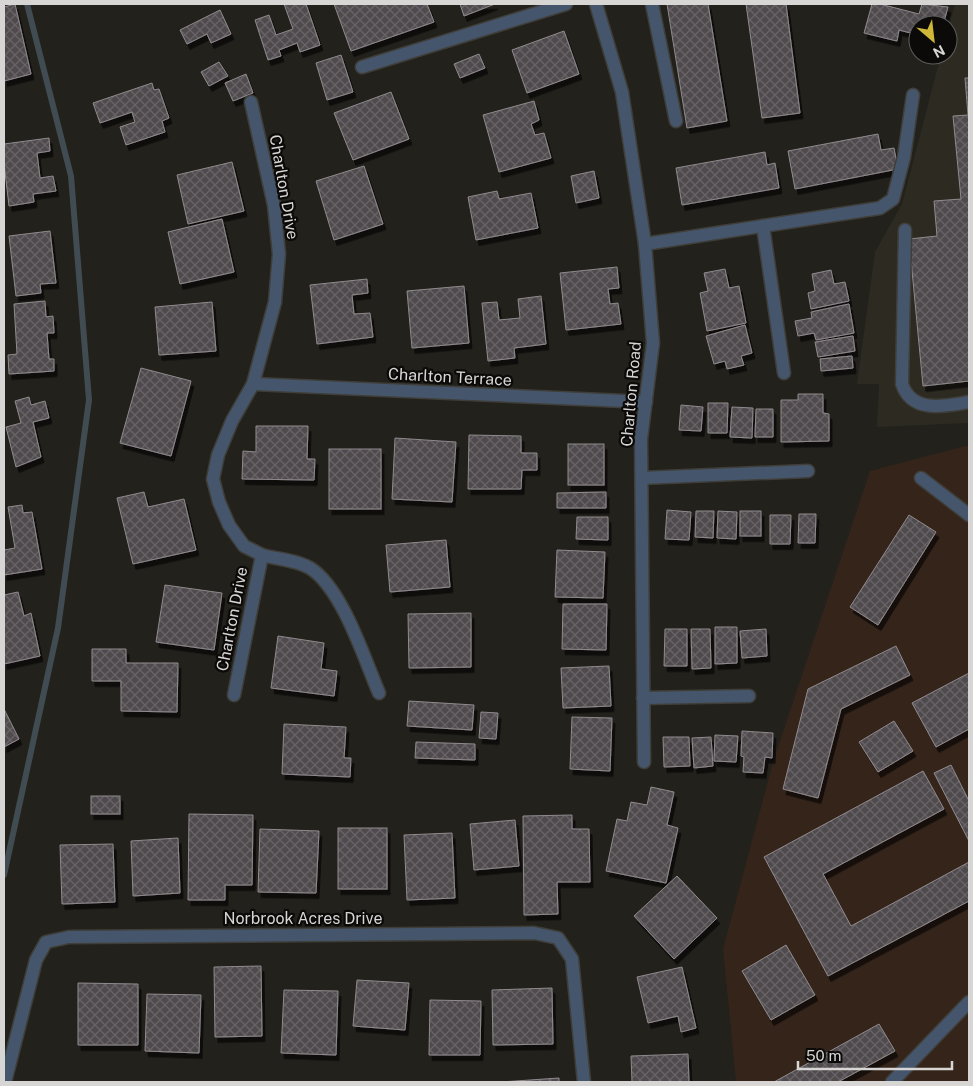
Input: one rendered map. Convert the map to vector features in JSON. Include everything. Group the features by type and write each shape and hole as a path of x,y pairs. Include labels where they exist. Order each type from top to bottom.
{"street":[{"path":"362,66 566,4"},
{"name":"Charlton Road","path":"596,4 622,92 645,244 653,343 641,439 644,762"},
{"path":"652,4 676,121"},
{"path":"645,244 880,208 893,199 904,158 913,95"},
{"name":"Charlton Drive","path":"234,695 262,556 244,546 229,525 219,502 213,479 218,455 232,421 253,384 275,302 279,254 274,205 251,102"},
{"path":"764,226 784,373"},
{"path":"906,230 902,384 905,394 918,404 935,407 969,402"},
{"name":"Charlton Terrace","path":"253,384 646,402"},
{"path":"642,478 808,471"},
{"path":"921,478 969,515"},
{"path":"262,556 309,567 325,580 341,605 379,693"},
{"path":"643,698 749,696"},
{"name":"Norbrook Acres Drive","path":"5,1082 36,960 46,942 68,936 534,933 558,938 572,959 584,1082"},
{"path":"892,1082 969,1002"}],"shaded area":[{"path":"955,4 969,4 969,423 877,427 879,384 857,384 875,252 902,204 938,65 958,65 958,15 952,15"},
{"path":"969,445 969,1082 736,1082 723,949 773,762 870,471"}],"building":[{"path":"15,4 31,74 4,81 4,7"},
{"path":"284,4 306,4 320,45 300,52 297,43 279,50 281,56 268,60 255,20 269,15 276,35 293,29"},
{"path":"334,4 427,4 434,22 351,51"},
{"path":"460,4 495,4 464,16"},
{"path":"667,4 708,4 727,121 687,128"},
{"path":"746,4 786,4 800,113 762,118"},
{"path":"872,4 880,4 919,14 922,4 948,7 946,15 908,15 908,32 899,30 897,41 864,33"},
{"path":"220,10 231,34 211,43 207,34 187,44 180,30"},
{"path":"564,31 579,74 527,93 512,50"},
{"path":"479,54 485,68 460,78 454,64"},
{"path":"341,55 353,92 327,100 316,63"},
{"path":"219,62 228,76 209,86 201,72"},
{"path":"246,74 253,93 233,101 225,83"},
{"path":"965,78 969,78 969,381 923,386 909,239 937,236 934,201 961,199 953,116 968,115"},
{"path":"152,83 154,90 159,89 169,118 162,121 165,132 126,145 120,127 135,122 132,112 100,123 93,103"},
{"path":"391,92 409,139 353,160 334,113"},
{"path":"534,101 539,120 531,124 535,135 544,133 551,158 499,172 483,115"},
{"path":"878,134 881,150 894,148 898,169 795,189 788,151"},
{"path":"49,138 50,151 37,153 40,178 53,176 56,191 33,194 34,202 9,206 4,163 4,144"},
{"path":"765,152 767,165 775,163 779,188 682,205 676,168"},
{"path":"232,162 244,211 188,224 177,175"},
{"path":"364,166 383,224 334,240 316,181"},
{"path":"594,171 599,198 576,203 571,176"},
{"path":"497,191 499,199 531,193 538,228 476,240 468,197"},
{"path":"222,219 234,272 180,284 168,232"},
{"path":"50,231 56,283 40,284 41,293 16,296 9,236"},
{"path":"617,267 619,288 608,289 610,304 618,303 621,324 566,330 560,273"},
{"path":"725,269 729,288 739,286 746,323 707,331 700,293 708,291 704,273"},
{"path":"831,270 834,284 845,282 849,301 811,309 808,293 815,291 812,274"},
{"path":"367,279 368,293 352,295 354,314 370,313 373,337 317,344 310,285"},
{"path":"464,286 469,343 412,348 407,291"},
{"path":"541,296 546,344 514,348 515,358 488,361 482,303 497,302 499,320 520,318 518,299"},
{"path":"45,301 46,317 53,316 54,333 47,333 49,359 54,359 54,371 9,374 8,355 17,354 14,304"},
{"path":"212,302 216,351 159,355 155,307"},
{"path":"849,304 854,333 816,340 814,333 798,336 795,321 812,318 811,312"},
{"path":"745,325 752,353 741,356 744,365 727,369 725,361 714,364 706,336"},
{"path":"853,336 855,351 818,357 815,342"},
{"path":"852,356 853,368 821,371 820,359"},
{"path":"141,368 191,381 171,456 120,443"},
{"path":"798,394 823,394 823,413 829,414 829,441 781,442 781,400 798,400"},
{"path":"29,397 31,405 45,401 49,418 33,422 41,457 16,467 6,427 21,423 15,401"},
{"path":"708,403 728,403 727,433 708,433"},
{"path":"681,405 703,407 701,431 679,430"},
{"path":"732,407 753,408 752,438 730,437"},
{"path":"756,409 773,409 773,437 755,437"},
{"path":"256,426 308,426 307,459 315,459 314,480 242,479 243,451 256,452"},
{"path":"469,435 521,436 521,453 537,453 537,470 522,470 521,489 468,489"},
{"path":"395,438 456,442 452,502 392,499"},
{"path":"568,444 604,444 604,485 568,485"},
{"path":"329,449 381,449 381,509 329,509"},
{"path":"144,492 148,507 184,499 196,550 133,564 117,498"},
{"path":"606,492 606,508 557,508 557,493"},
{"path":"22,505 23,513 32,512 42,569 4,575 4,550 15,548 8,507"},
{"path":"667,510 691,512 689,540 665,539"},
{"path":"696,511 714,511 713,538 695,537"},
{"path":"718,511 737,512 736,539 717,538"},
{"path":"740,511 761,511 761,536 740,536"},
{"path":"799,514 816,514 815,543 798,543"},
{"path":"770,515 791,515 790,544 770,544"},
{"path":"909,515 936,532 878,625 850,607"},
{"path":"577,517 608,517 608,540 576,539"},
{"path":"446,540 450,587 390,592 386,545"},
{"path":"557,550 605,552 603,598 555,597"},
{"path":"165,585 222,593 214,650 156,642"},
{"path":"18,592 24,616 31,613 40,656 4,664 4,595"},
{"path":"563,604 607,604 606,650 562,649"},
{"path":"471,613 471,667 409,668 408,614"},
{"path":"715,627 737,627 737,663 715,664"},
{"path":"665,629 687,629 687,666 664,666"},
{"path":"691,629 710,629 711,668 692,669"},
{"path":"766,629 767,656 742,658 740,631"},
{"path":"278,636 324,643 321,669 337,671 334,696 271,688"},
{"path":"896,646 910,675 841,709 818,798 783,789 808,689"},
{"path":"92,649 126,649 126,663 178,663 177,712 121,711 121,681 92,681"},
{"path":"609,666 611,706 563,708 561,668"},
{"path":"969,673 969,729 936,747 912,703"},
{"path":"409,701 474,705 472,730 407,726"},
{"path":"4,709 19,739 4,747"},
{"path":"481,712 498,713 496,739 479,738"},
{"path":"572,717 612,718 610,771 570,769"},
{"path":"894,721 913,751 878,772 859,742"},
{"path":"284,724 346,727 344,758 351,758 350,777 282,774"},
{"path":"742,731 773,733 772,758 765,757 763,773 743,772 744,757 741,756"},
{"path":"715,735 738,736 736,762 714,761"},
{"path":"663,737 689,737 690,766 664,767"},
{"path":"711,737 713,766 694,768 692,738"},
{"path":"416,742 475,744 475,760 415,758"},
{"path":"951,765 969,801 969,841 934,773"},
{"path":"923,771 944,809 823,874 851,926 969,862 969,901 828,976 764,857"},
{"path":"651,787 674,792 667,825 678,828 666,883 606,871 617,819 627,821 631,802 647,805"},
{"path":"91,796 120,796 120,814 91,814"},
{"path":"189,814 253,815 252,885 225,885 225,900 188,900"},
{"path":"572,815 572,829 589,829 590,882 557,882 558,914 524,915 523,816"},
{"path":"515,820 519,866 474,870 470,824"},
{"path":"338,828 387,828 387,889 338,889"},
{"path":"260,829 319,831 316,893 258,892"},
{"path":"452,833 455,898 407,900 404,835"},
{"path":"178,838 180,893 133,896 131,841"},
{"path":"113,844 115,902 62,904 60,845"},
{"path":"677,876 717,918 674,959 634,916"},
{"path":"786,945 815,995 771,1020 742,971"},
{"path":"261,966 262,1036 215,1037 214,967"},
{"path":"682,967 696,1028 681,1032 678,1016 648,1023 637,977"},
{"path":"357,980 409,983 405,1030 353,1026"},
{"path":"78,983 138,984 138,1045 78,1045"},
{"path":"552,988 553,1044 493,1045 492,990"},
{"path":"284,990 338,991 336,1055 281,1053"},
{"path":"147,994 201,995 199,1053 145,1051"},
{"path":"430,1000 481,1001 480,1055 429,1055"},
{"path":"879,1024 895,1051 838,1082 774,1082"},
{"path":"688,1054 689,1082 632,1082 631,1056"},
{"path":"559,1078 559,1082 501,1082"}],"waterway":[{"path":"4,875 58,628 89,400 71,176 27,4"}]}
